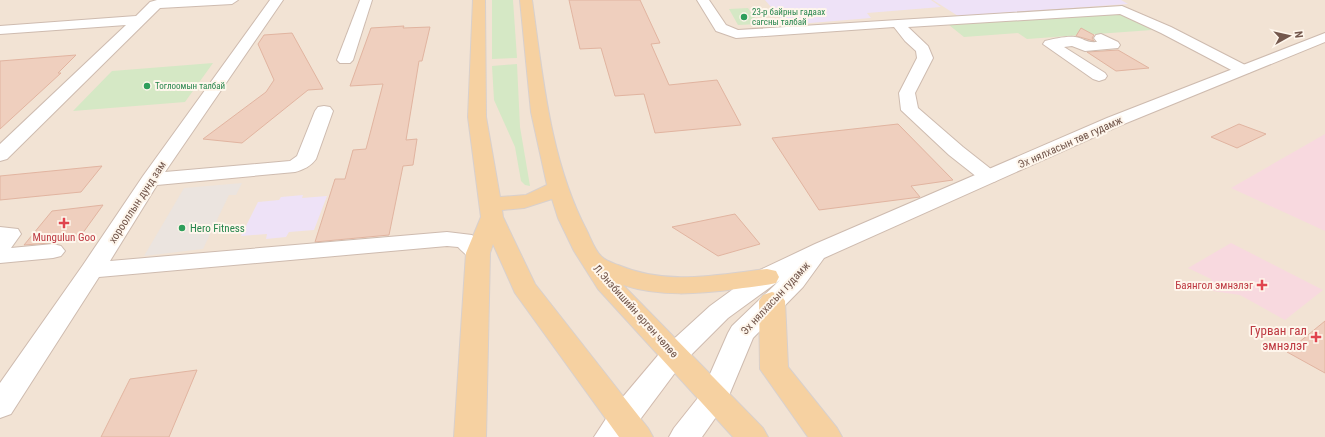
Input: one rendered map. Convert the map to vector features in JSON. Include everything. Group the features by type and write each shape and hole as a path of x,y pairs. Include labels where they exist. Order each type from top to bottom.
{"main road":[{"path":"479,0 477,117 491,210 524,287 623,431"},
{"name":"Л.Энэбишийн өргөн чөлөө","path":"526,0 539,112 556,188 580,242 591,262 607,283 752,437"},
{"path":"491,210 540,198 556,188"},
{"path":"470,437 478,253 491,210"},
{"path":"591,262 624,277 652,284 770,289 774,369 826,437"}],"street":[{"path":"0,155 155,5 161,3 232,0"},
{"name":"хорооллын дунд зам","path":"0,406 92,270 150,180 277,0"},
{"path":"345,60 366,0"},
{"path":"703,0 721,28 736,34 1122,10 1244,70"},
{"path":"0,30 140,20"},
{"path":"898,23 910,38 923,49 925,58 907,93 910,110 956,152 989,177"},
{"name":"Эх нялхасын төв гудамж","path":"817,252 1114,122 1325,37"},
{"path":"1098,76 1050,44 1074,41 1085,47 1113,45 1101,38"},
{"path":"150,180 295,166 306,159 324,111"},
{"path":"0,234 10,234 0,246"},
{"path":"92,270 447,239 464,240 478,253"},
{"path":"0,256 54,251"},
{"name":"Эх нялхасын гудамж","path":"623,431 675,354 719,312 770,289 794,281 817,252"},
{"name":"Эх нялхасын гудамж","path":"685,437 714,397 741,333 770,289"}],"shaded area":[{"path":"0,0 1325,0 1325,437 0,437"},
{"path":"765,0 931,0 941,7 867,13 871,18 786,25"},
{"path":"933,0 1121,0 1128,4 958,16"},
{"path":"1325,134 1325,231 1231,188"},
{"path":"242,183 236,195 229,195 203,249 144,256 184,188"},
{"path":"303,195 302,198 327,196 314,230 289,232 286,237 266,239 267,234 241,236 258,202 279,200 281,197"},
{"name":"Баянгол эмнэлэг","path":"1231,243 1323,290 1285,320 1240,295 1213,291 1211,279 1188,268"}],"green space":[{"path":"492,0 513,0 517,58 492,59"},
{"name":"23-р байрны гадаах сагсны талбай","path":"748,8 759,24 738,25 729,9"},
{"path":"1112,13 1126,16 1152,30 1027,39 1018,33 964,37 949,25"},
{"name":"Тоглоомын талбай","path":"213,63 185,102 73,111 112,71"},
{"path":"517,64 520,127 530,186 525,185 521,181 515,147 494,100 492,66"}],"building":[{"path":"569,0 640,0 660,43 651,44 669,85 717,80 741,125 655,133 644,94 615,96 601,48 580,49"},
{"path":"404,26 403,28 430,27 422,61 419,61 406,140 417,139 413,165 403,166 389,235 315,242 335,179 345,179 353,150 366,149 383,84 350,86 371,28"},
{"path":"1081,28 1094,35 1092,38 1094,41 1076,36"},
{"path":"292,33 323,89 308,90 242,143 203,139 266,92 274,80 258,44 264,35"},
{"path":"1118,50 1149,68 1116,71 1087,52"},
{"path":"76,55 58,73 61,73 0,129 0,61"},
{"path":"898,124 953,180 911,186 920,197 819,210 772,138"},
{"path":"1239,124 1266,134 1237,148 1211,137"},
{"path":"102,166 81,192 0,200 0,176"},
{"path":"103,205 77,241 24,245 52,211"},
{"path":"735,214 760,244 718,256 672,227"},
{"name":"Гурван гал эмнэлэг","path":"1325,321 1325,373 1287,352"},
{"path":"197,370 169,437 101,437 130,379"}],"place":[{"name":"23-р байрны гадаах сагсны талбай","path":"744,17"},
{"name":"Тоглоомын талбай","path":"147,86"},
{"name":"Mungulun Goo","path":"64,223"},
{"name":"Hero Fitness","path":"182,228"},
{"name":"Баянгол эмнэлэг","path":"1262,285"},
{"name":"Гурван гал эмнэлэг","path":"1316,337"}]}
